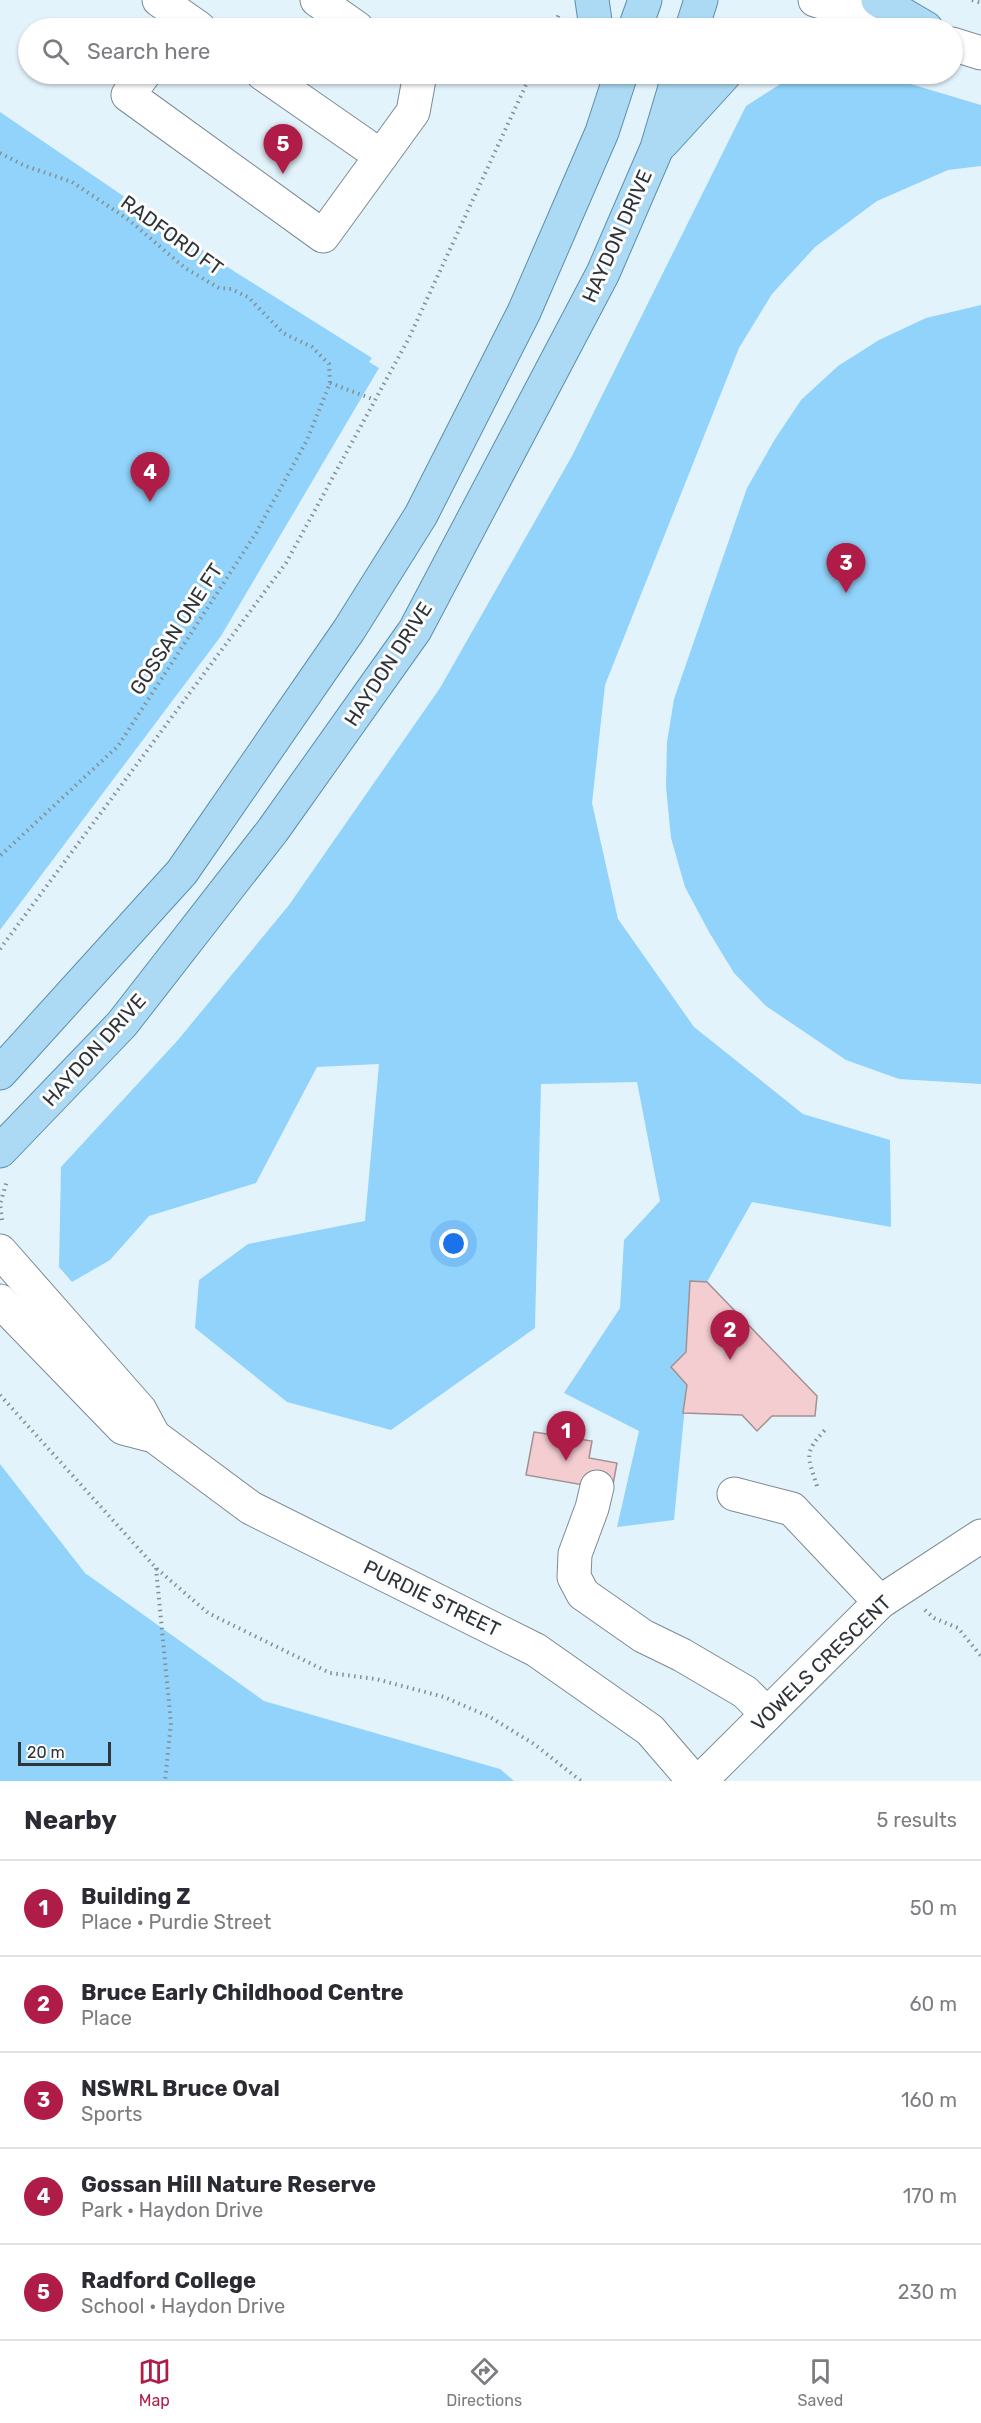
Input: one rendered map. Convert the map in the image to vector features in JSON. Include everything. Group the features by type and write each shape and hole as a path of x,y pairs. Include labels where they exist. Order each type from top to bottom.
{"main road":[{"path":"592,0 595,18"},
{"path":"639,18 645,0"},
{"path":"695,18 701,0"},
{"path":"878,0 909,18"},
{"path":"600,84 602,132"},
{"path":"0,1073 182,872 349,630 421,515 514,332 602,132 618,84"},
{"name":"HAYDON DRIVE","path":"0,1151 122,1024 273,830 415,630 603,273 657,148 676,84"},
{"path":"657,148 716,84"}],"street":[{"path":"317,0 343,18"},
{"path":"815,0 873,18"},
{"path":"963,47 981,53"},
{"path":"136,84 128,95 323,236 413,112 418,84"},
{"path":"278,84 381,156"},
{"name":"PURDIE STREET","path":"0,1251 140,1410 154,1436"},
{"name":"PURDIE STREET","path":"0,1301 123,1428 154,1436 251,1508 537,1650 650,1730 694,1781"},
{"path":"597,1487 575,1554 574,1577 583,1594 644,1636 682,1655 745,1692 767,1714"},
{"path":"734,1494 792,1509 880,1602"},
{"name":"VOWELS CRESCENT","path":"700,1781 880,1602 981,1536"}],"path":[{"path":"972,0 981,3"},
{"path":"0,949 286,563 409,338 526,84"},
{"name":"RADFORD FT","path":"0,153 23,165 72,182 129,220 185,268 219,288 231,289 248,297 283,333 312,347 329,364 330,383"},
{"path":"330,383 375,400"},
{"name":"GOSSAN ONE FT","path":"0,856 117,746 256,533 307,440 330,383"},
{"path":"0,1395 156,1568 208,1613 330,1673 376,1679 444,1697 490,1717 534,1744 581,1781"},
{"path":"156,1568 171,1723 165,1781"},
{"path":"922,1607 934,1618 958,1628 981,1656"}],"shaded area":[{"path":"781,84 911,84 981,105 981,166 948,170 877,201 815,247 772,294 739,348 605,685 592,803 618,919 694,1027 803,1114 890,1140 891,1227 752,1202 707,1282 690,1282 686,1352 671,1367 687,1385 674,1520 617,1527 639,1431 564,1393 620,1308 624,1240 660,1201 637,1082 541,1084 535,1328 391,1430 287,1402 195,1328 199,1280 248,1244 365,1221 379,1064 317,1067 256,1183 149,1216 110,1260 72,1282 59,1267 61,1167 178,1040 289,905 440,688 572,456 746,106"},
{"path":"0,112 229,268 372,358 369,362 379,368 221,636 0,930"},
{"path":"981,305 981,1084 899,1079 846,1060 766,1006 734,973 685,887 671,838 666,787 667,742 674,699 747,488 775,439 801,400 838,366 879,340 926,318"},
{"path":"0,1464 85,1573 264,1701 500,1769 514,1781 0,1781"}],"building":[{"path":"690,1281 707,1282 817,1396 815,1416 772,1416 757,1431 742,1415 683,1413 687,1385 671,1367 686,1352"},
{"path":"534,1432 592,1441 589,1458 617,1463 612,1490 526,1475"}],"place":[{"name":"Radford College","path":"283,174"},
{"name":"Gossan Hill Nature Reserve","path":"150,502"},
{"name":"NSWRL Bruce Oval","path":"846,593"},
{"name":"Bruce Early Childhood Centre","path":"730,1360"},
{"name":"Building Z","path":"566,1461"}]}
